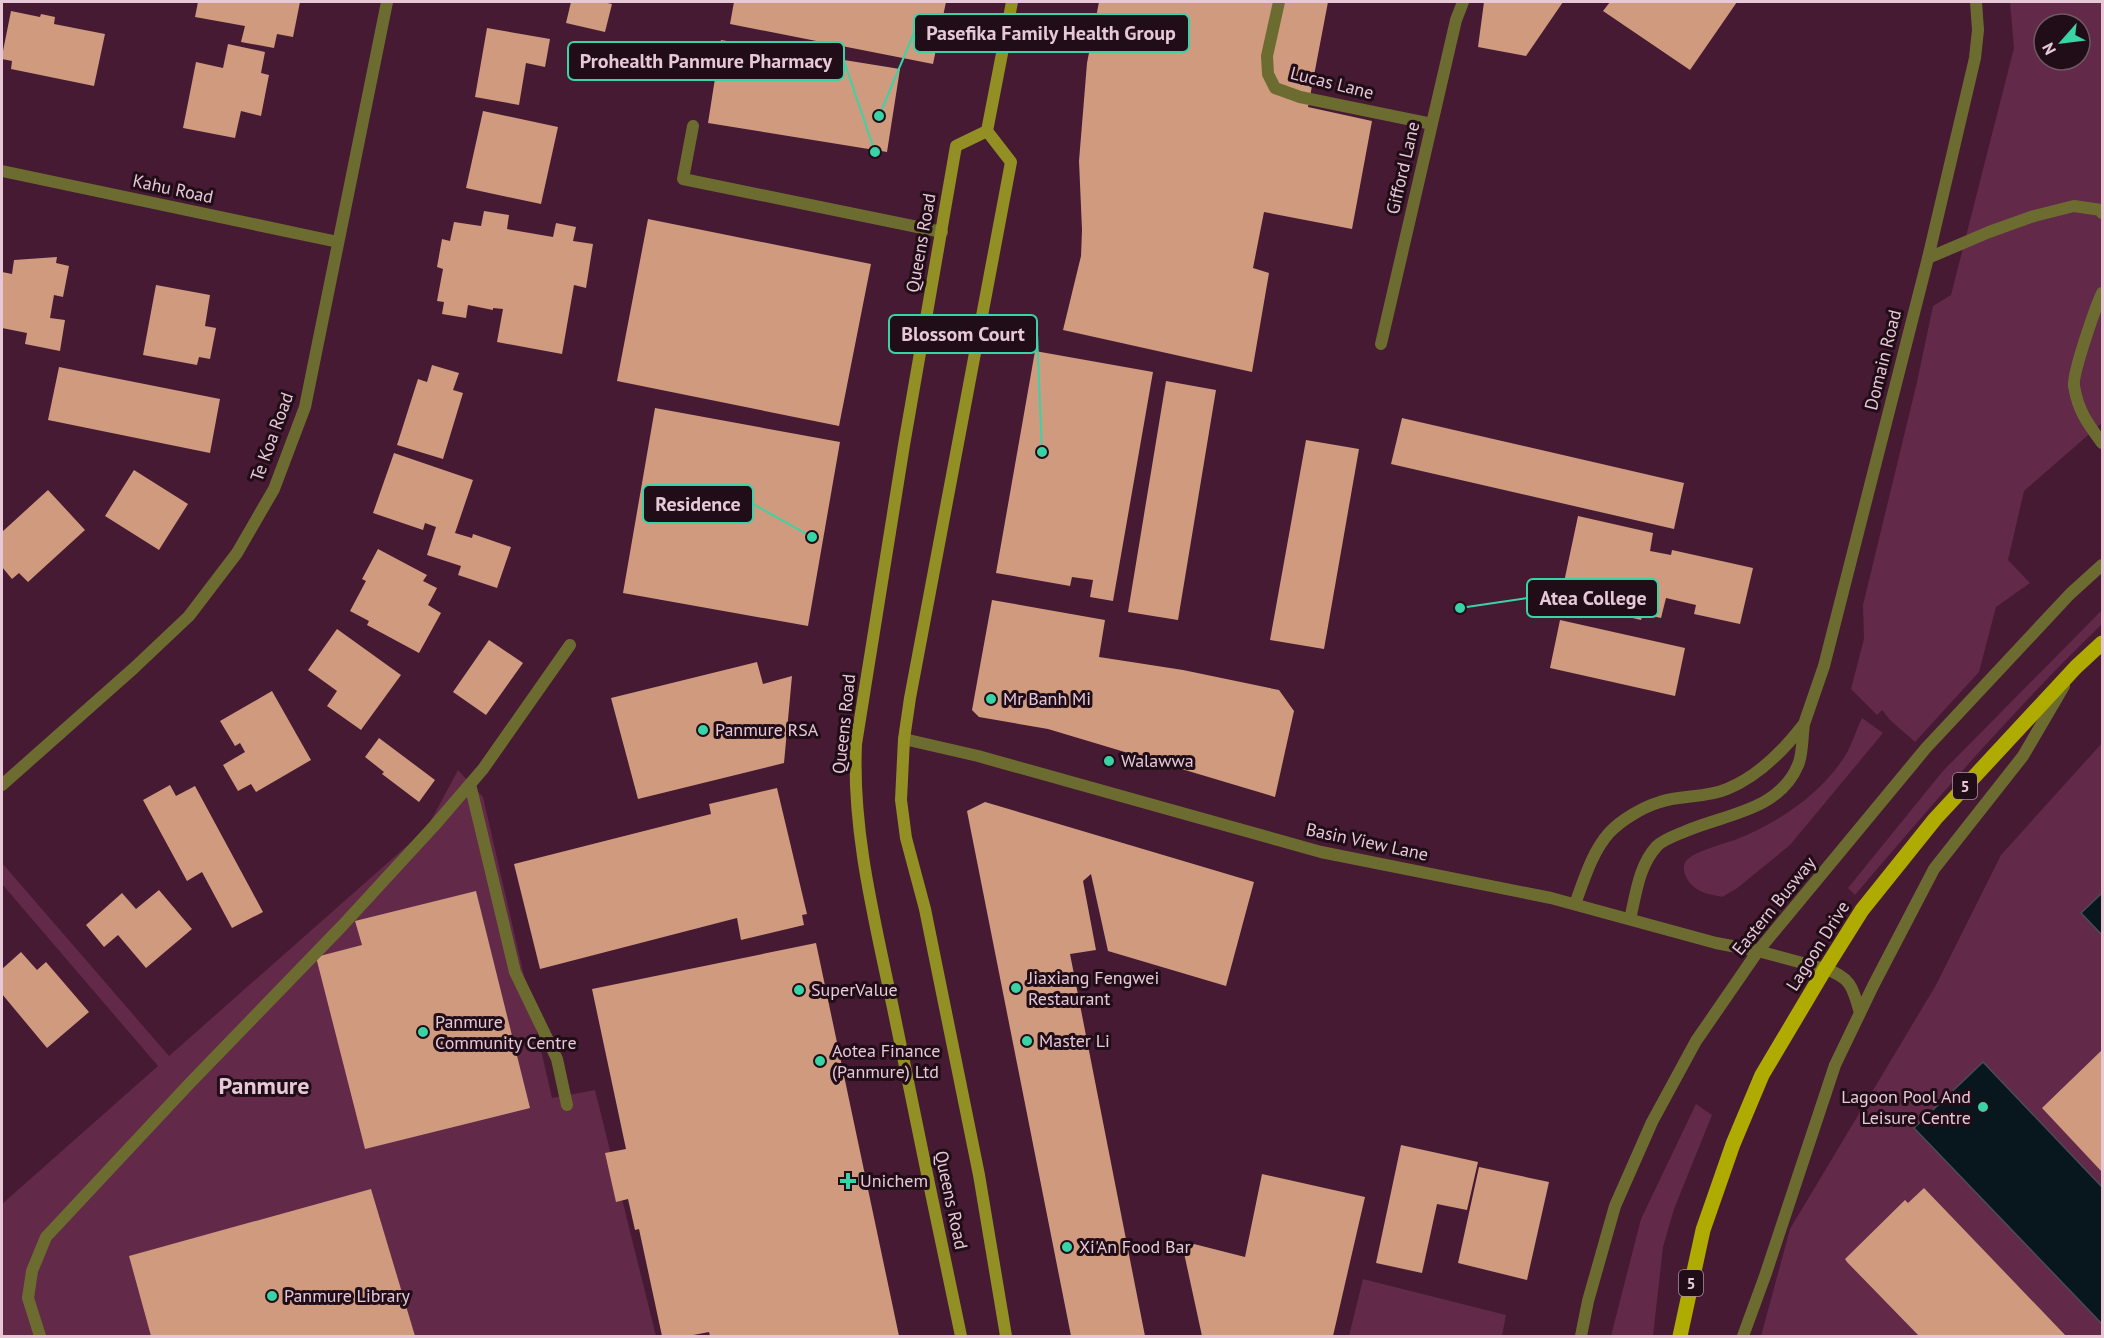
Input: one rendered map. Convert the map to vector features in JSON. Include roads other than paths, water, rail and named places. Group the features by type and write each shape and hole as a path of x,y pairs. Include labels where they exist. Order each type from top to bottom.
{"main road":[{"name":"Lagoon Drive","path":"1680,1336 1703,1230 1732,1144 1762,1075 1825,969 1862,910 1935,819 2076,667 2103,643"}],"street":[{"name":"Te Koa Road","path":"2,785 189,616 237,553 274,489 305,407 387,2"},
{"path":"987,131 1012,2"},
{"name":"Lucas Lane","path":"1279,2 1267,56 1268,74 1275,88 1300,97 1432,124"},
{"name":"Gifford Lane","path":"1381,344 1456,20 1463,2"},
{"name":"Domain Road","path":"1630,919 1639,880 1648,858 1659,843 1700,825 1747,812 1784,788 1798,765 1804,724 1824,666 1928,258 1975,58 1978,2"},
{"path":"693,126 683,179 942,232"},
{"name":"Queens Road","path":"961,1336 876,925 856,811 855,767 856,744 904,445 956,146 987,131 1011,162 910,698 904,739 901,800 906,838 925,909 979,1175 1006,1336"},
{"name":"Kahu Road","path":"2,171 338,242"},
{"path":"1928,258 2034,216 2074,206 2101,210 2103,213"},
{"path":"2103,292 2074,383 2084,420 2103,443"},
{"name":"Eastern Busway","path":"1581,1336 1588,1301 1615,1206 1652,1122 1696,1041 1758,951 1926,748 2070,594 2103,565"},
{"path":"39,1336 28,1298 32,1271 46,1237 342,926 470,784 570,645"},
{"path":"1743,1336 1835,1065 1860,1013 1934,869 2024,756 2076,667"},
{"name":"Domain Road","path":"1575,903 1593,856 1608,834 1631,816 1660,802 1728,789 1782,752 1804,724"},
{"name":"Basin View Lane","path":"904,739 978,756 1321,852 1575,903 1716,943 1758,951 1825,969 1842,974 1851,986 1860,1013"},
{"path":"470,784 515,972 557,1059 567,1105"}],"place":[{"name":"Pasefika Family Health Group","path":"879,116"},
{"name":"Prohealth Panmure Pharmacy","path":"875,152"},
{"name":"Blossom Court","path":"1042,452"},
{"name":"Residence","path":"812,537"},
{"name":"Atea College","path":"1460,608"},
{"name":"Mr Banh Mi","path":"991,699"},
{"name":"Panmure RSA","path":"703,730"},
{"name":"Walawwa","path":"1109,761"},
{"name":"Jiaxiang Fengwei Restaurant","path":"1016,988"},
{"name":"SuperValue","path":"799,990"},
{"name":"Panmure Community Centre","path":"423,1032"},
{"name":"Master Li","path":"1027,1041"},
{"name":"Aotea Finance (Panmure) Ltd","path":"820,1061"},
{"name":"Lagoon Pool And Leisure Centre","path":"1983,1107"},
{"name":"Unichem","path":"848,1181"},
{"name":"Xi'An Food Bar","path":"1067,1247"},
{"name":"Panmure Library","path":"272,1296"}],"district":[{"name":"Panmure","path":"264,1086"}]}
